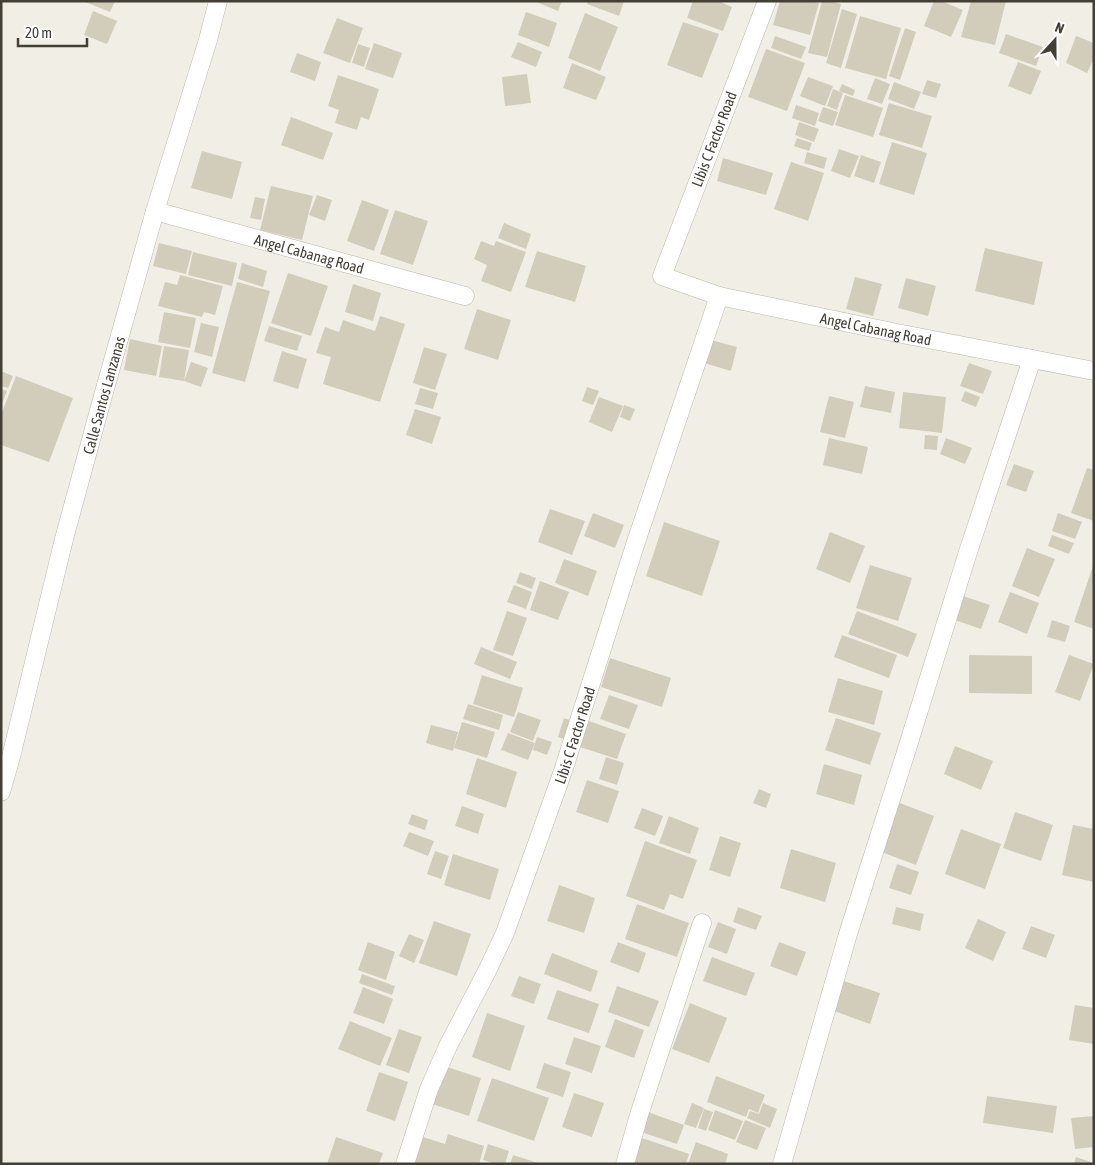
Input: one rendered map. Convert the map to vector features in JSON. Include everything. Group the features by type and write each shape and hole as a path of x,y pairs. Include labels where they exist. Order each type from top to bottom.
{"street":[{"name":"Calle Santos Lanzanas","path":"1,792 6,755 64,539 154,212 208,40 218,1"},
{"name":"Libis C Factor Road","path":"662,276 767,1"},
{"name":"Angel Cabanag Road","path":"154,212 465,296"},
{"name":"Angel Cabanag Road","path":"662,276 719,296 896,333 1094,371"},
{"name":"Libis C Factor Road","path":"405,1164 429,1089 448,1046 505,933 563,771 636,542 719,296"},
{"path":"782,1164 848,934 968,552 1032,359"},
{"path":"625,1164 639,1115 702,923"}],"building":[{"path":"83,1 115,1 110,12"},
{"path":"534,1 562,1 558,11"},
{"path":"588,1 624,1 619,16 587,4"},
{"path":"693,1 718,1 732,7 723,31 687,18"},
{"path":"780,1 811,1 819,3 810,35 773,25"},
{"path":"822,1 841,4 827,57 808,53"},
{"path":"934,1 941,1 963,10 951,37 924,26"},
{"path":"971,1 1006,1 995,45 961,37"},
{"path":"842,9 857,14 841,68 826,63"},
{"path":"93,11 117,21 107,44 84,35"},
{"path":"526,12 557,23 549,47 518,35"},
{"path":"585,13 618,27 600,71 568,58"},
{"path":"860,16 901,28 886,79 845,68"},
{"path":"337,18 363,28 350,63 323,53"},
{"path":"683,22 719,34 702,78 667,65"},
{"path":"905,28 916,32 900,80 889,76"},
{"path":"1006,34 1043,47 1036,66 999,53"},
{"path":"775,36 806,47 801,59 771,48"},
{"path":"1076,36 1094,43 1094,58 1087,73 1066,63"},
{"path":"518,42 542,52 536,67 511,57"},
{"path":"374,43 402,53 393,78 365,69"},
{"path":"358,44 370,48 364,67 352,63"},
{"path":"766,49 805,63 787,111 748,97"},
{"path":"297,53 321,62 315,81 290,72"},
{"path":"1018,62 1041,71 1031,95 1008,86"},
{"path":"572,63 606,77 596,100 563,88"},
{"path":"527,74 531,103 505,106 502,77"},
{"path":"338,75 379,89 369,120 361,117 357,130 335,123 339,110 328,106"},
{"path":"808,77 833,86 825,106 800,96"},
{"path":"875,78 890,84 882,104 867,99"},
{"path":"927,80 941,84 936,98 922,94"},
{"path":"894,82 921,92 914,109 888,99"},
{"path":"842,84 855,90 853,96 839,91"},
{"path":"833,89 843,93 837,110 827,106"},
{"path":"845,95 883,108 873,137 835,125"},
{"path":"889,103 932,116 922,148 879,135"},
{"path":"796,105 819,113 815,126 792,118"},
{"path":"823,107 838,112 833,126 818,121"},
{"path":"291,117 333,133 323,160 281,145"},
{"path":"799,122 819,129 814,142 795,135"},
{"path":"797,138 812,143 809,151 794,146"},
{"path":"892,142 927,153 914,195 879,184"},
{"path":"839,149 859,156 850,178 831,171"},
{"path":"202,151 242,162 232,199 191,188"},
{"path":"807,152 827,158 824,169 804,163"},
{"path":"861,155 881,162 874,183 854,176"},
{"path":"723,158 773,173 766,195 717,181"},
{"path":"791,162 824,173 808,221 774,209"},
{"path":"271,186 313,196 302,240 260,230"},
{"path":"317,195 332,200 325,221 309,215"},
{"path":"255,197 265,199 261,220 250,218"},
{"path":"362,200 389,210 374,251 347,241"},
{"path":"395,210 428,221 413,265 380,254"},
{"path":"504,223 531,234 526,249 498,238"},
{"path":"481,241 494,246 496,241 526,252 511,292 481,281 487,265 474,259"},
{"path":"159,243 192,251 186,274 153,266"},
{"path":"985,248 1043,262 1034,305 975,291"},
{"path":"537,251 586,266 575,302 525,287"},
{"path":"193,252 237,263 232,286 188,275"},
{"path":"242,263 267,271 263,287 238,279"},
{"path":"288,273 328,286 311,336 271,323"},
{"path":"180,275 223,286 215,315 204,312 202,317 158,306 165,282 177,285"},
{"path":"855,277 882,284 873,316 846,309"},
{"path":"906,278 936,286 928,316 898,308"},
{"path":"237,282 270,291 245,382 212,373"},
{"path":"353,284 381,293 373,321 345,312"},
{"path":"477,309 511,320 498,360 464,349"},
{"path":"164,312 196,318 190,348 158,342"},
{"path":"380,316 405,324 380,402 323,384 331,357 316,353 325,327 339,332 343,320 375,331"},
{"path":"201,323 219,327 212,357 194,352"},
{"path":"269,326 302,336 297,351 264,341"},
{"path":"130,339 162,346 156,376 124,370"},
{"path":"711,340 737,347 731,371 704,363"},
{"path":"164,346 189,350 184,381 159,377"},
{"path":"424,347 447,354 435,390 413,383"},
{"path":"282,351 307,359 298,389 273,381"},
{"path":"191,362 208,368 201,387 184,381"},
{"path":"969,363 992,371 983,394 960,386"},
{"path":"1,371 13,376 8,388 1,386"},
{"path":"16,376 73,398 49,462 1,445 1,415"},
{"path":"865,386 895,392 891,413 860,407"},
{"path":"587,387 599,391 593,405 582,401"},
{"path":"420,388 438,393 433,409 415,404"},
{"path":"1,389 7,391 1,406"},
{"path":"965,391 980,397 976,407 961,401"},
{"path":"903,392 946,397 942,433 899,428"},
{"path":"829,396 854,402 845,438 820,432"},
{"path":"599,397 623,406 612,432 589,422"},
{"path":"624,405 635,409 630,421 620,417"},
{"path":"415,409 441,417 432,444 406,435"},
{"path":"925,435 938,436 937,450 924,449"},
{"path":"829,438 868,447 862,474 823,465"},
{"path":"946,438 972,448 965,464 940,454"},
{"path":"1014,464 1034,471 1026,492 1006,485"},
{"path":"1087,468 1094,470 1094,521 1071,513"},
{"path":"550,509 585,521 572,555 538,542"},
{"path":"593,513 624,525 615,548 584,536"},
{"path":"1058,513 1082,522 1075,539 1052,531"},
{"path":"664,522 720,541 702,596 646,576"},
{"path":"830,532 865,546 850,583 816,569"},
{"path":"1052,535 1074,543 1069,554 1048,546"},
{"path":"1027,548 1055,559 1039,597 1012,586"},
{"path":"564,559 597,571 588,596 555,583"},
{"path":"1094,563 1094,629 1074,622"},
{"path":"870,565 912,578 898,621 856,608"},
{"path":"520,572 536,578 532,589 516,583"},
{"path":"540,581 569,592 558,620 530,610"},
{"path":"514,585 532,592 526,609 507,602"},
{"path":"1010,592 1039,603 1027,634 998,622"},
{"path":"963,596 990,605 981,629 955,620"},
{"path":"507,611 527,618 513,656 493,650"},
{"path":"857,611 917,634 908,657 848,634"},
{"path":"1052,620 1070,626 1065,642 1047,637"},
{"path":"842,635 897,655 889,678 834,657"},
{"path":"481,647 517,662 510,679 474,664"},
{"path":"969,655 1032,656 1032,694 969,693"},
{"path":"1069,655 1094,664 1080,701 1055,692"},
{"path":"610,658 671,678 662,707 601,687"},
{"path":"482,675 523,688 514,717 473,704"},
{"path":"838,678 883,691 874,725 828,712"},
{"path":"609,695 638,705 629,729 600,719"},
{"path":"468,704 503,715 499,730 463,719"},
{"path":"518,712 541,720 533,741 510,732"},
{"path":"564,718 572,721 566,740 558,737"},
{"path":"836,718 881,733 870,765 825,750"},
{"path":"586,720 626,734 617,759 577,746"},
{"path":"462,722 495,732 487,758 454,748"},
{"path":"431,725 458,732 453,751 426,743"},
{"path":"508,733 535,743 528,760 501,750"},
{"path":"537,737 552,742 547,755 533,750"},
{"path":"955,746 993,761 981,790 944,774"},
{"path":"606,757 624,763 617,785 599,779"},
{"path":"477,758 517,772 506,808 466,794"},
{"path":"824,764 862,775 854,805 816,794"},
{"path":"587,780 619,791 608,823 576,812"},
{"path":"759,789 771,794 766,808 753,803"},
{"path":"897,802 934,816 916,865 879,851"},
{"path":"462,806 484,814 478,834 455,826"},
{"path":"642,808 663,816 655,836 634,828"},
{"path":"1015,812 1053,825 1041,861 1003,848"},
{"path":"412,814 428,820 425,830 408,824"},
{"path":"669,816 699,828 690,854 659,843"},
{"path":"1073,825 1094,829 1094,882 1062,875"},
{"path":"961,829 1001,844 985,889 945,874"},
{"path":"409,832 434,841 428,856 403,846"},
{"path":"720,836 741,843 730,877 709,870"},
{"path":"645,841 697,860 683,899 670,894 664,910 626,896"},
{"path":"791,849 836,863 825,902 780,888"},
{"path":"435,851 449,856 441,879 427,874"},
{"path":"453,854 499,869 490,900 444,885"},
{"path":"897,864 919,872 911,895 889,888"},
{"path":"559,885 595,898 584,933 547,921"},
{"path":"637,904 689,923 677,957 625,939"},
{"path":"738,907 762,916 756,930 733,922"},
{"path":"896,907 924,914 920,931 892,924"},
{"path":"978,919 1006,932 993,961 965,948"},
{"path":"434,921 471,934 457,976 419,963"},
{"path":"718,922 736,929 727,954 708,947"},
{"path":"1031,926 1055,935 1046,958 1022,949"},
{"path":"409,934 424,940 414,963 399,956"},
{"path":"368,942 395,952 386,980 358,970"},
{"path":"618,942 646,953 639,973 610,962"},
{"path":"779,942 806,952 797,976 770,966"},
{"path":"552,953 598,971 591,992 544,974"},
{"path":"712,957 755,973 746,996 703,981"},
{"path":"362,974 395,986 392,995 359,983"},
{"path":"519,976 541,984 534,1004 511,996"},
{"path":"844,981 880,993 870,1024 834,1011"},
{"path":"617,986 659,1001 649,1027 608,1012"},
{"path":"363,987 393,999 384,1024 353,1013"},
{"path":"557,990 599,1004 589,1033 547,1019"},
{"path":"690,1003 727,1018 709,1063 672,1049"},
{"path":"1075,1005 1094,1008 1094,1044 1069,1040"},
{"path":"487,1013 525,1026 510,1071 472,1057"},
{"path":"615,1019 644,1030 634,1058 605,1047"},
{"path":"350,1021 392,1038 380,1066 338,1049"},
{"path":"399,1029 422,1037 409,1073 386,1065"},
{"path":"574,1037 601,1046 592,1073 565,1064"},
{"path":"544,1063 571,1072 563,1097 536,1088"},
{"path":"441,1065 481,1078 469,1116 429,1103"},
{"path":"379,1072 408,1082 395,1121 366,1111"},
{"path":"716,1076 765,1095 758,1113 749,1109 746,1117 707,1102"},
{"path":"492,1078 549,1098 534,1141 477,1121"},
{"path":"574,1093 604,1103 592,1137 562,1127"},
{"path":"987,1096 1057,1106 1053,1133 983,1123"},
{"path":"692,1103 704,1108 696,1128 684,1124"},
{"path":"763,1103 777,1109 770,1128 747,1118 750,1111 759,1114"},
{"path":"704,1109 713,1112 706,1131 698,1128"},
{"path":"715,1110 743,1121 735,1140 708,1130"},
{"path":"648,1112 684,1125 677,1144 641,1132"},
{"path":"1094,1116 1094,1147 1075,1149 1071,1118"},
{"path":"745,1120 766,1128 757,1150 736,1142"},
{"path":"448,1134 484,1146 479,1164 414,1164 423,1137 445,1144"},
{"path":"336,1137 383,1153 379,1164 327,1164"},
{"path":"639,1137 689,1154 686,1164 630,1164"},
{"path":"696,1142 728,1154 725,1164 688,1164"},
{"path":"488,1144 509,1151 505,1164 495,1164 483,1160"},
{"path":"513,1155 538,1163 538,1164 510,1164"},
{"path":"1076,1157 1094,1163 1094,1164 1074,1164"}]}
